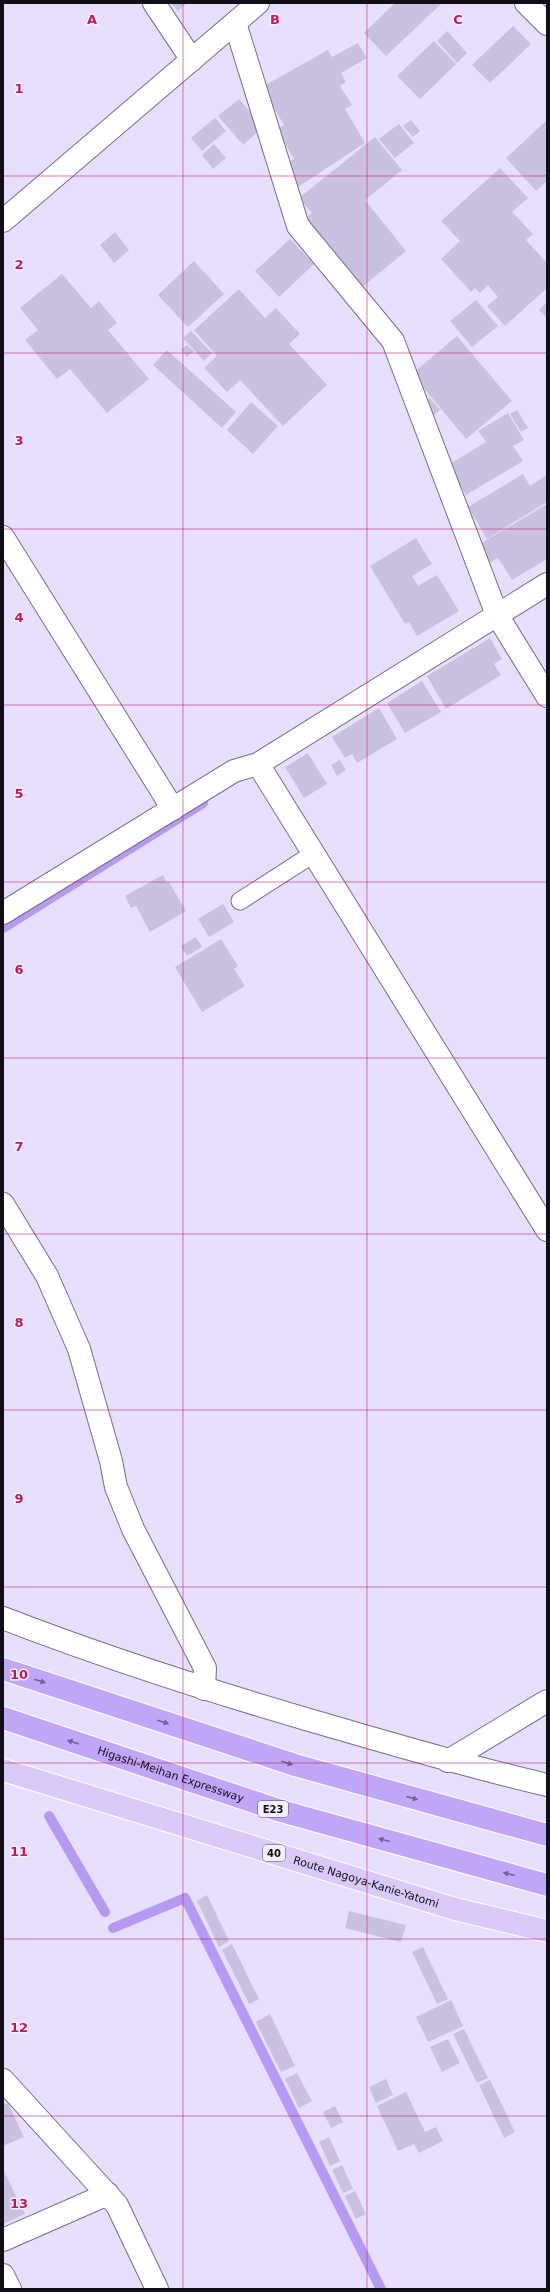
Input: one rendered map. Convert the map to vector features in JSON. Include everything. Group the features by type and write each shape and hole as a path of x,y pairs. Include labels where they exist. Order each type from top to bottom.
{"highway":[{"path":"3,1669 295,1765 547,1835"},
{"name":"Higashi-Meihan Expressway","path":"3,1718 281,1811 547,1885"}],"main road":[{"name":"Route Nagoya-Kanie-Yatomi","path":"3,1770 455,1909 547,1931"}],"street":[{"path":"154,3 192,60"},
{"path":"3,221 258,3"},
{"path":"526,3 547,24"},
{"path":"235,23 298,226 393,341 497,615 547,696"},
{"path":"3,536 173,809"},
{"path":"3,913 234,771 258,764 547,584"},
{"path":"258,764 547,1230"},
{"path":"3,1204 47,1276 79,1349 111,1461 116,1488 133,1528 205,1668 204,1689"},
{"path":"3,1618 85,1650 204,1689 448,1761 547,1785"},
{"path":"448,1761 547,1701"},
{"path":"3,2080 118,2205 156,2289"},
{"path":"3,2240 108,2194"},
{"path":"3,2275 10,2289"}],"lane":[{"path":"240,901 313,854"}],"building":[{"path":"171,3 187,3 178,11"},
{"path":"395,3 442,3 386,56 364,33"},
{"path":"513,26 531,44 490,83 472,65"},
{"path":"447,31 467,53 457,63 437,41"},
{"path":"434,41 456,64 420,99 397,76"},
{"path":"358,43 367,58 341,73 346,82 340,86 352,105 345,109 365,143 295,189 286,164 294,159 277,129 284,125 262,87 328,50 332,57"},
{"path":"239,99 263,127 243,145 218,116"},
{"path":"215,118 226,131 202,151 191,138"},
{"path":"411,120 420,131 413,137 403,126"},
{"path":"547,120 547,181 536,191 506,158"},
{"path":"399,124 414,143 395,158 379,139"},
{"path":"375,137 402,170 365,200 406,251 360,289 304,220 312,213 299,198"},
{"path":"214,144 226,158 213,169 202,155"},
{"path":"500,168 528,198 512,212 533,234 526,240 547,263 547,288 505,326 487,306 498,297 488,285 480,293 475,288 471,292 441,259 460,241 441,221"},
{"path":"115,232 129,250 114,263 100,245"},
{"path":"290,239 314,264 279,297 255,271"},
{"path":"194,261 224,294 188,327 158,295"},
{"path":"62,274 91,308 99,301 117,323 108,330 149,379 107,413 70,369 57,379 25,340 38,330 20,308"},
{"path":"239,289 265,318 276,308 300,334 289,344 327,385 283,426 240,380 227,392 204,368 217,356 194,330"},
{"path":"476,300 498,326 472,347 450,321"},
{"path":"547,302 547,318 539,310"},
{"path":"191,331 212,353 204,361 183,338"},
{"path":"457,336 512,401 466,439 412,374"},
{"path":"187,345 194,351 187,357 181,350"},
{"path":"167,350 236,412 222,428 153,365"},
{"path":"430,398 440,410 433,416 423,405"},
{"path":"251,402 278,426 253,454 227,430"},
{"path":"517,410 528,428 521,432 510,414"},
{"path":"508,413 524,440 513,446 523,461 466,495 448,465 486,442 478,431"},
{"path":"523,474 530,486 547,475 547,502 487,539 468,507"},
{"path":"547,504 547,559 512,580 498,558 489,563 478,545"},
{"path":"416,538 432,564 412,576 418,586 437,575 459,611 417,636 409,622 405,624 370,566"},
{"path":"490,638 502,659 494,664 501,675 446,709 427,676"},
{"path":"422,681 441,712 405,733 387,703"},
{"path":"379,708 397,739 357,763 352,754 345,758 332,737"},
{"path":"308,753 327,784 304,798 285,767"},
{"path":"340,760 346,770 337,776 331,765"},
{"path":"163,875 167,883 169,882 186,911 150,932 136,906 131,908 125,896"},
{"path":"223,904 234,922 209,937 198,919"},
{"path":"196,937 202,947 187,956 181,946"},
{"path":"221,939 238,966 234,969 245,986 202,1012 175,967"},
{"path":"207,1895 229,1941 219,1947 197,1901"},
{"path":"349,1911 406,1925 401,1942 345,1928"},
{"path":"232,1944 259,1999 249,2004 222,1950"},
{"path":"423,1947 448,1999 437,2004 412,1952"},
{"path":"451,2000 463,2026 428,2042 416,2017"},
{"path":"270,2014 295,2066 281,2072 256,2022"},
{"path":"464,2029 488,2078 477,2083 453,2034"},
{"path":"448,2039 460,2063 442,2072 430,2047"},
{"path":"297,2073 312,2101 299,2108 285,2079"},
{"path":"386,2079 393,2095 376,2103 369,2087"},
{"path":"490,2080 515,2132 504,2138 479,2085"},
{"path":"406,2092 425,2132 436,2127 443,2141 419,2153 414,2144 398,2151 377,2106"},
{"path":"8,2103 24,2137 3,2146 3,2105"},
{"path":"335,2106 343,2122 331,2128 323,2112"},
{"path":"329,2137 340,2161 330,2166 319,2142"},
{"path":"342,2165 353,2189 343,2193 332,2170"},
{"path":"3,2169 25,2214 3,2224"},
{"path":"355,2191 366,2214 356,2219 345,2196"}],"waterway":[{"path":"3,928 203,803"},
{"path":"49,1816 105,1912"},
{"path":"113,1928 185,1898 381,2289"}]}
